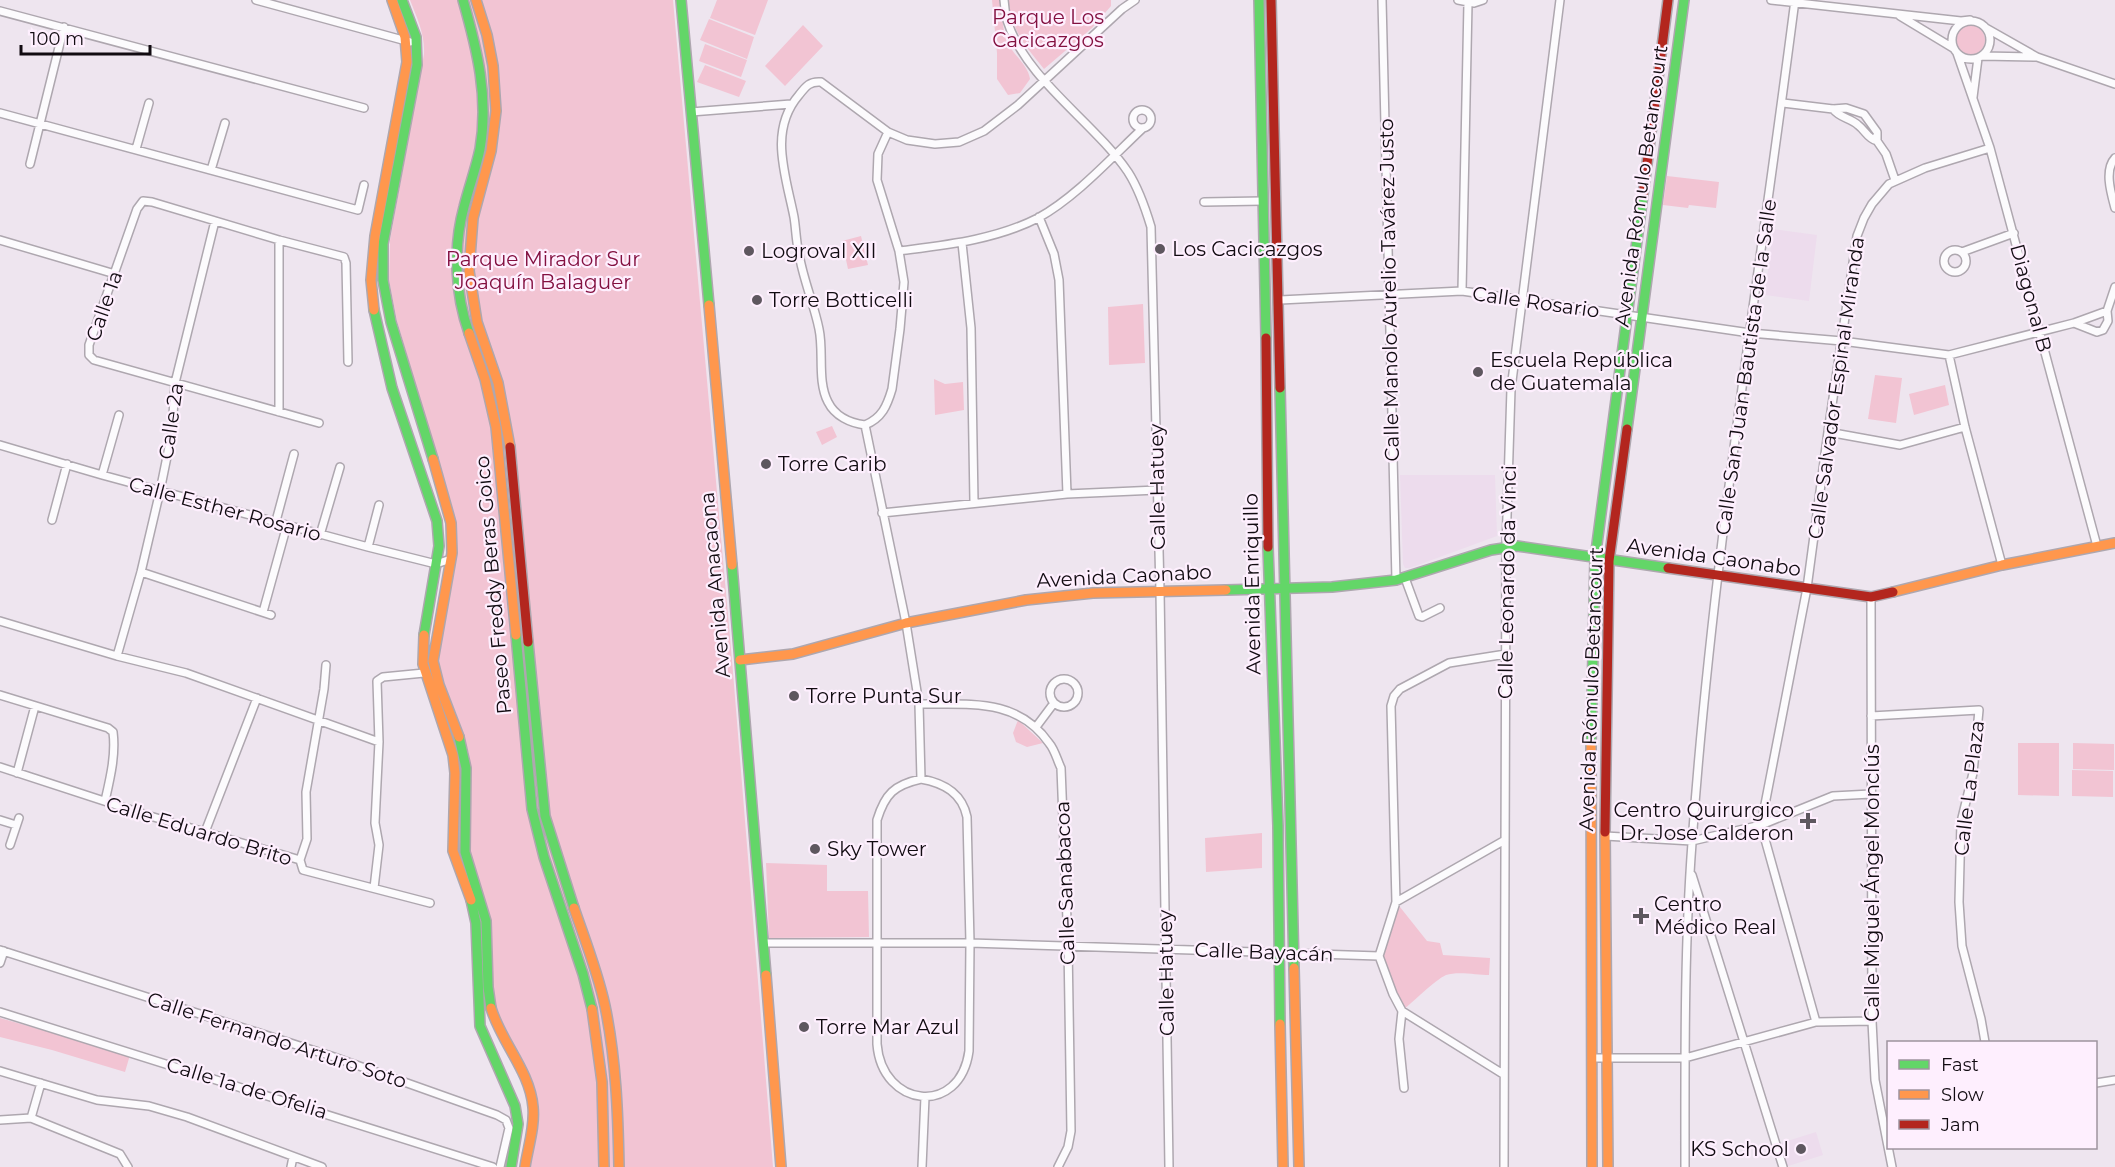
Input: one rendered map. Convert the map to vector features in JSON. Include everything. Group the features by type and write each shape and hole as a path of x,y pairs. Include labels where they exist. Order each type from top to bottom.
{"street":[{"path":"256,0 418,44"},
{"path":"392,0 406,41 407,62 375,236 371,280 373,303 384,359 437,521 439,546 423,643 424,674 453,755 455,773 453,851 473,905 476,923 480,1026 518,1115 511,1167"},
{"path":"402,0 418,44 416,77 383,244 383,280 391,322 444,494 452,540 451,559 434,644 433,661 436,678 452,715 464,755 467,777 465,852 486,920 488,991 491,1009 505,1042 528,1084 533,1104 532,1132 525,1167"},
{"name":"Paseo Freddy Beras Goico","path":"463,0 478,51 484,98 480,149 463,209 456,254 460,299 463,316 485,379 496,427 532,809 543,859 582,968 601,1055 604,1167"},
{"name":"Paseo Freddy Beras Goico","path":"476,0 487,35 493,66 496,111 491,151 473,218 469,271 477,322 498,383 510,449 545,816 559,868 593,963 604,1004 615,1072 619,1167"},
{"name":"Avenida Anacaona","path":"681,0 740,660 781,1167"},
{"name":"Calle Hatuey","path":"1004,0 1007,21 1015,40 1044,81 1114,155 1138,189 1151,227 1160,591 1169,1167"},
{"path":"1122,0 1122,9"},
{"path":"888,132 878,154 877,180 899,251 904,297 892,389 881,414 874,421 865,425 848,421 837,413 828,403 824,392 820,331 799,255 781,154 781,136 791,104 808,84 814,81 821,82 888,132 907,140 935,144 960,142 984,131 1018,105 1122,9 1135,0"},
{"name":"Avenida Enriquillo","path":"1259,0 1268,430 1268,587 1278,826 1278,953 1283,1167"},
{"name":"Avenida Enriquillo","path":"1271,0 1280,300 1299,1167"},
{"name":"Calle Manolo Aurelio Tavárez Justo","path":"1382,0 1389,294 1400,579 1419,615 1422,617 1440,608"},
{"path":"1458,0 1468,3 1483,0"},
{"name":"Calle Leonardo da Vinci","path":"1504,1167 1506,547 1511,389 1560,0"},
{"name":"Avenida Rómulo Betancourt","path":"1592,1167 1591,711 1595,559 1668,0"},
{"name":"Avenida Rómulo Betancourt","path":"1608,1167 1605,836 1610,561 1684,0"},
{"path":"1771,0 1961,21 1970,20 1982,24 2037,57 2115,84"},
{"name":"Calle San Juan Bautista de la Salle","path":"1685,1167 1685,1058 1690,870 1717,576 1795,2"},
{"path":"1461,291 1468,3"},
{"path":"0,11 364,108"},
{"path":"1898,14 1968,59 2037,57"},
{"path":"1955,50 1952,35 1954,29 1958,24 1970,20"},
{"path":"30,164 64,27"},
{"path":"1973,102 1973,85 1980,57 1986,52 1990,40 1986,28"},
{"name":"Diagonal B","path":"1955,50 1990,148 2097,546"},
{"path":"136,149 149,103"},
{"path":"1783,103 1833,109 1846,108 1864,114 1877,132 1877,141 1886,154 1895,180"},
{"path":"691,112 791,104"},
{"path":"1833,109 1838,116 1857,124 1869,139 1877,141"},
{"path":"0,113 358,210 364,185"},
{"path":"211,170 225,123"},
{"path":"899,251 962,243 1017,227 1039,217 1067,198 1143,128"},
{"name":"Calle Salvador Espinal Miranda","path":"1816,1022 1761,825 1808,588 1857,236 1864,218 1882,189 1895,180 1990,148"},
{"path":"2115,158 2112,160 2109,171 2115,208"},
{"name":"Calle 1a","path":"215,221 143,201 137,209 89,345 89,355 94,360 319,423"},
{"path":"1204,202 1263,201"},
{"path":"1039,217 1054,254 1059,280 1067,494"},
{"path":"215,221 344,257 348,362"},
{"name":"Calle 2a","path":"117,656 141,572 160,491 172,432 175,383 215,221"},
{"path":"1962,252 2014,233"},
{"path":"0,240 116,273"},
{"path":"279,240 279,412"},
{"path":"962,243 971,328 974,502"},
{"path":"2074,323 2097,332 2103,330 2106,326 2107,310 2115,287"},
{"name":"Calle Rosario","path":"1280,300 1461,291 1750,333 1949,355 2074,323"},
{"path":"2074,323 2107,310"},
{"path":"1949,355 1965,427 2002,565"},
{"path":"102,475 119,415"},
{"path":"865,425 906,623 919,704 921,779"},
{"path":"1828,432 1900,445 1965,427"},
{"path":"1268,430 1282,428"},
{"name":"Calle Esther Rosario","path":"0,445 160,491 436,564"},
{"path":"276,521 294,454"},
{"path":"52,520 67,464"},
{"path":"320,534 340,467"},
{"path":"1607,474 1621,476"},
{"path":"882,513 1067,494 1157,490"},
{"path":"368,547 379,505"},
{"path":"263,612 287,525"},
{"name":"Avenida Caonabo","path":"740,660 792,654 906,623 1026,600 1093,593 1332,587 1400,579 1506,547 1532,548 1595,559 1871,597 2002,565 2115,543"},
{"path":"436,564 451,559"},
{"path":"141,572 271,615"},
{"name":"Calle Miguel Ángel Monclús","path":"1871,597 1872,1021 1875,1080 1887,1141"},
{"path":"0,621 117,656 186,673 379,742"},
{"path":"1503,1074 1402,1011 1392,994 1379,956 1396,902 1391,706 1394,696 1400,689 1449,663 1506,654"},
{"path":"300,860 307,839 306,792 326,665"},
{"path":"374,888 378,855 375,823 379,742 377,681 383,677 424,674"},
{"path":"1063,680 1075,684 1078,692 1074,704 1062,707 1054,702 1051,695 1055,683 1063,680"},
{"path":"0,695 108,728 113,732 111,772 105,801"},
{"path":"205,832 257,698"},
{"path":"1036,727 1054,702"},
{"name":"Calle Sanabacoa","path":"919,704 986,705 1015,712 1036,727 1050,744 1061,768 1068,945 1071,1131 1068,1147 1058,1167"},
{"path":"16,773 35,706"},
{"name":"Calle La Plaza","path":"1871,716 1979,710 1973,774 1961,822 1959,902 1962,946 1981,1019 1984,1041"},
{"path":"1591,711 1606,711"},
{"name":"Calle Eduardo Brito","path":"0,767 300,860 303,870 430,903"},
{"path":"921,779 945,787 957,795 964,807 967,818 970,942 967,1066 960,1079 949,1089 925,1098 897,1087 882,1070 878,1056 877,820 881,805 887,795 897,786 921,779"},
{"path":"1605,836 1692,841 1761,825 1833,796 1871,794"},
{"path":"0,820 17,821 10,845"},
{"path":"1396,902 1505,840"},
{"path":"1690,870 1783,1167"},
{"name":"Calle Bayacán","path":"763,943 970,942 1379,956"},
{"path":"0,963 2,951"},
{"name":"Calle Fernando Arturo Soto","path":"2,951 331,1056 497,1115 507,1120 509,1128 500,1167"},
{"path":"1402,1011 1399,1039 1404,1088"},
{"name":"Calle 1a de Ofelia","path":"0,1012 493,1167"},
{"path":"1592,1058 1685,1058 1816,1022 1872,1021"},
{"path":"0,1071 97,1100 149,1106 187,1117 322,1167"},
{"path":"2097,1083 2115,1080"},
{"path":"31,1118 41,1083"},
{"path":"922,1167 925,1098"},
{"path":"0,1120 31,1118 120,1154 128,1167"},
{"name":"Calle Miguel Ángel Monclús","path":"1888,1149 1892,1167"},
{"path":"291,1167 293,1157"}],"shaded area":[{"path":"1773,229 1817,235 1809,301 1765,295"},
{"path":"1400,475 1495,475 1497,536 1405,568"},
{"name":"KS School","path":"1816,1132 1823,1155 1785,1167 1778,1144"}],"green space":[{"name":"Parque Mirador Sur Joaquín Balaguer","path":"410,0 673,0 732,660 773,1167 528,1167 537,1103 531,1083 508,1040 494,1004 489,916 469,849 469,754 437,661 453,569 438,460 397,321 389,280 390,240 424,54 422,33"},
{"path":"717,0 768,0 755,35 710,18"},
{"path":"992,0 1001,0 1006,38 1029,74 1030,79 1020,93 1008,95 997,79"},
{"name":"Parque Los Cacicazgos","path":"1008,0 1111,0 1111,6 1092,28 1044,69 1016,30"},
{"path":"709,19 754,37 747,59 700,40"},
{"path":"803,25 823,46 785,86 765,66"},
{"path":"1970,25 1981,29 1985,40 1981,51 1970,55 1959,51 1955,40 1959,29"},
{"path":"705,44 747,60 741,77 699,61"},
{"path":"705,65 746,81 739,97 697,82"},
{"path":"1667,176 1719,182 1716,208 1663,205"},
{"path":"861,236 868,265 848,269 842,241"},
{"path":"1143,304 1145,363 1109,365 1108,307"},
{"path":"1875,375 1902,378 1896,423 1868,419"},
{"path":"934,379 945,384 963,382 964,410 935,415"},
{"path":"1945,385 1949,405 1914,415 1909,394"},
{"path":"832,426 837,437 822,445 816,432"},
{"path":"1018,720 1043,743 1027,747 1016,742 1013,733"},
{"path":"2018,743 2059,743 2059,796 2018,795"},
{"path":"2073,743 2114,744 2114,770 2073,769"},
{"path":"2072,770 2113,771 2113,797 2072,796"},
{"path":"1262,833 1262,868 1206,872 1205,838"},
{"path":"766,863 827,865 827,891 868,891 869,937 769,938"},
{"path":"1396,902 1427,941 1440,943 1443,955 1490,958 1489,975 1462,973 1446,975 1402,1011 1379,956"},
{"path":"0,1018 130,1055 125,1072 0,1037"}],"traffic: fast":[{"path":"402,0 416,37 417,65 383,244 383,280 391,322 433,459"},
{"path":"463,0 477,55 483,111 480,149 460,222 458,238 458,287 469,333"},
{"path":"681,0 709,305"},
{"path":"1259,0 1266,338"},
{"path":"1627,429 1684,0"},
{"path":"1591,745 1595,559 1643,195"},
{"path":"374,310 392,388 437,521 439,546 424,635"},
{"path":"1280,388 1294,968"},
{"path":"1226,590 1332,587 1396,580 1491,550 1517,546 1668,568"},
{"path":"1268,547 1278,826 1280,1024"},
{"path":"732,565 766,975"},
{"path":"516,635 532,809 544,857 583,974 592,1009"},
{"path":"528,642 545,816 574,908"},
{"path":"459,737 466,768 465,852 486,921 491,1008"},
{"path":"471,900 476,923 480,1026 515,1106 518,1124 511,1167"}],"traffic: slow":[{"path":"374,310 371,280 375,236 407,62 405,37 392,0"},
{"path":"476,0 487,35 493,66 496,111 491,151 473,218 469,271 477,322 498,383 510,447"},
{"path":"709,305 732,565"},
{"path":"469,333 485,379 496,427 516,635"},
{"path":"433,459 451,523 452,553 433,661 439,685 459,737"},
{"path":"1893,592 2002,565 2115,543"},
{"path":"740,660 793,654 906,623 1026,600 1093,593 1226,590"},
{"path":"424,635 423,664 453,755 455,773 453,851 471,900"},
{"path":"1591,745 1592,1167"},
{"path":"1605,832 1608,1167"},
{"path":"574,908 599,981 609,1026 616,1086 619,1167"},
{"path":"1294,968 1299,1167"},
{"path":"766,975 781,1167"},
{"path":"491,1008 501,1033 527,1081 531,1094 533,1122 525,1167"},
{"path":"592,1009 602,1082 604,1167"},
{"path":"1280,1024 1283,1167"}],"traffic: jam":[{"path":"1271,0 1280,388"},
{"path":"1643,195 1668,0"},
{"path":"1266,338 1268,547"},
{"path":"1605,832 1609,561 1627,429"},
{"path":"510,447 528,642"},
{"path":"1668,568 1871,597 1893,592"}],"place":[{"name":"Los Cacicazgos","path":"1160,249"},
{"name":"Logroval XII","path":"749,251"},
{"name":"Torre Botticelli","path":"757,300"},
{"name":"Escuela República de Guatemala","path":"1478,372"},
{"name":"Torre Carib","path":"766,464"},
{"name":"Torre Punta Sur","path":"794,696"},
{"name":"Centro Quirurgico Dr. Jose Calderon","path":"1808,821"},
{"name":"Sky Tower","path":"815,849"},
{"name":"Centro Médico Real","path":"1641,916"},
{"name":"Torre Mar Azul","path":"804,1027"},
{"name":"KS School","path":"1801,1149"}]}
